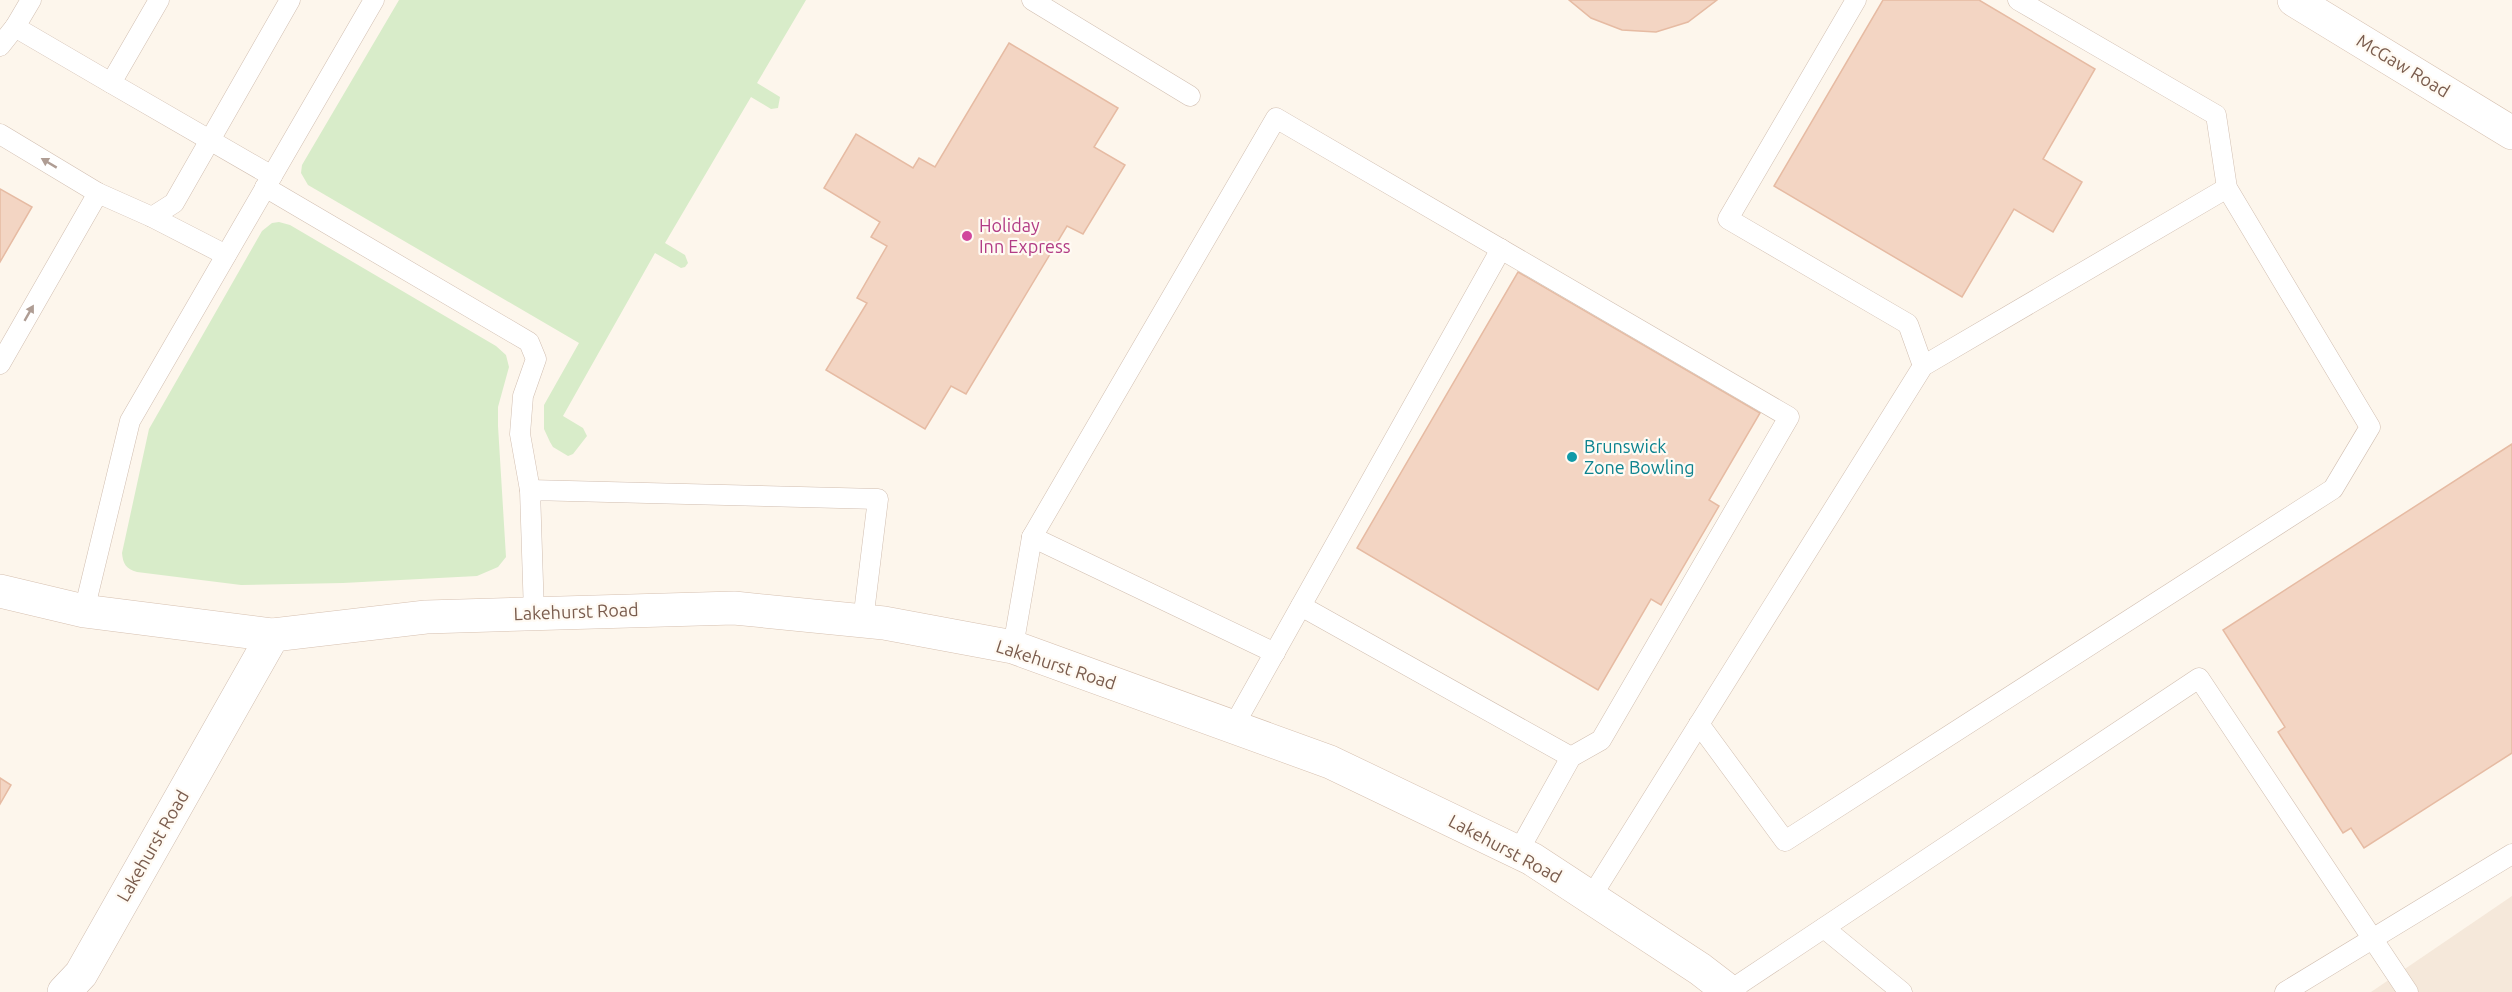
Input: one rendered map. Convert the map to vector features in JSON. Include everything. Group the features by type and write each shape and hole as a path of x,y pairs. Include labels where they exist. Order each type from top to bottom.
{"street":[{"name":"McGaw Road","path":"2294,0 2512,133"},
{"name":"Lakehurst Road","path":"0,591 84,611 273,635 426,617 734,608 863,621 1013,647 1330,762 1518,852 1591,897 1730,991"},
{"name":"Lakehurst Road","path":"64,992 81,974 273,635"}],"lane":[{"path":"0,46 15,27 31,0"},
{"path":"111,83 159,0"},
{"path":"152,217 174,203 290,0"},
{"path":"84,611 130,421 374,0"},
{"path":"1032,0 1190,96"},
{"path":"1856,0 1728,219 1908,324 1923,366"},
{"path":"1700,724 1785,842 2333,489 2370,427 2227,188 2216,115 2018,0"},
{"path":"15,27 210,140 268,181 529,342 536,359 523,396 520,434 530,490 534,614"},
{"path":"1013,647 1032,537 1276,118 1789,417 1601,740 1571,757 1518,852"},
{"path":"0,134 98,193 152,217 226,255"},
{"path":"1591,897 1923,366 2227,188"},
{"path":"0,364 98,193"},
{"path":"1233,727 1501,249"},
{"path":"530,490 878,499 863,621"},
{"path":"1032,537 1275,653"},
{"path":"1301,606 1571,757"},
{"path":"1730,991 2199,678 2408,992"},
{"path":"2285,992 2512,854"},
{"path":"1824,928 1902,992"}],"shaded area":[{"path":"2512,896 2512,992 2371,992"}],"green space":[{"path":"399,0 806,0 757,83 780,97 778,108 771,109 751,97 665,243 685,255 688,263 685,267 681,268 655,253 563,416 583,428 587,436 573,454 568,456 553,447 550,442 544,429 544,405 579,343 308,185 301,173 302,165"},
{"path":"272,223 290,225 496,346 506,355 509,367 498,407 498,426 506,557 498,567 477,576 343,583 241,585 137,572 126,565 122,553 149,429 262,231"}],"building":[{"path":"1569,0 1717,0 1688,22 1656,32 1622,30 1591,18"},
{"path":"1883,0 1979,0 2095,69 2043,159 2082,182 2053,232 2014,209 1962,297 1774,186"},
{"name":"Holiday Inn Express","path":"1009,43 1118,108 1094,147 1125,165 1083,234 1067,226 966,394 951,386 925,429 826,370 867,303 857,298 887,246 871,237 880,222 824,188 856,134 913,168 919,158 935,167"},
{"path":"0,189 32,207 0,262"},
{"name":"Brunswick Zone Bowling","path":"1518,272 1760,413 1709,500 1719,506 1661,605 1651,599 1598,690 1357,548"},
{"path":"2512,444 2512,753 2364,848 2351,828 2343,833 2278,732 2285,727 2223,630"},
{"path":"0,778 11,785 0,804"}],"place":[{"name":"Holiday Inn Express","path":"967,236"},
{"name":"Brunswick Zone Bowling","path":"1572,457"}]}
